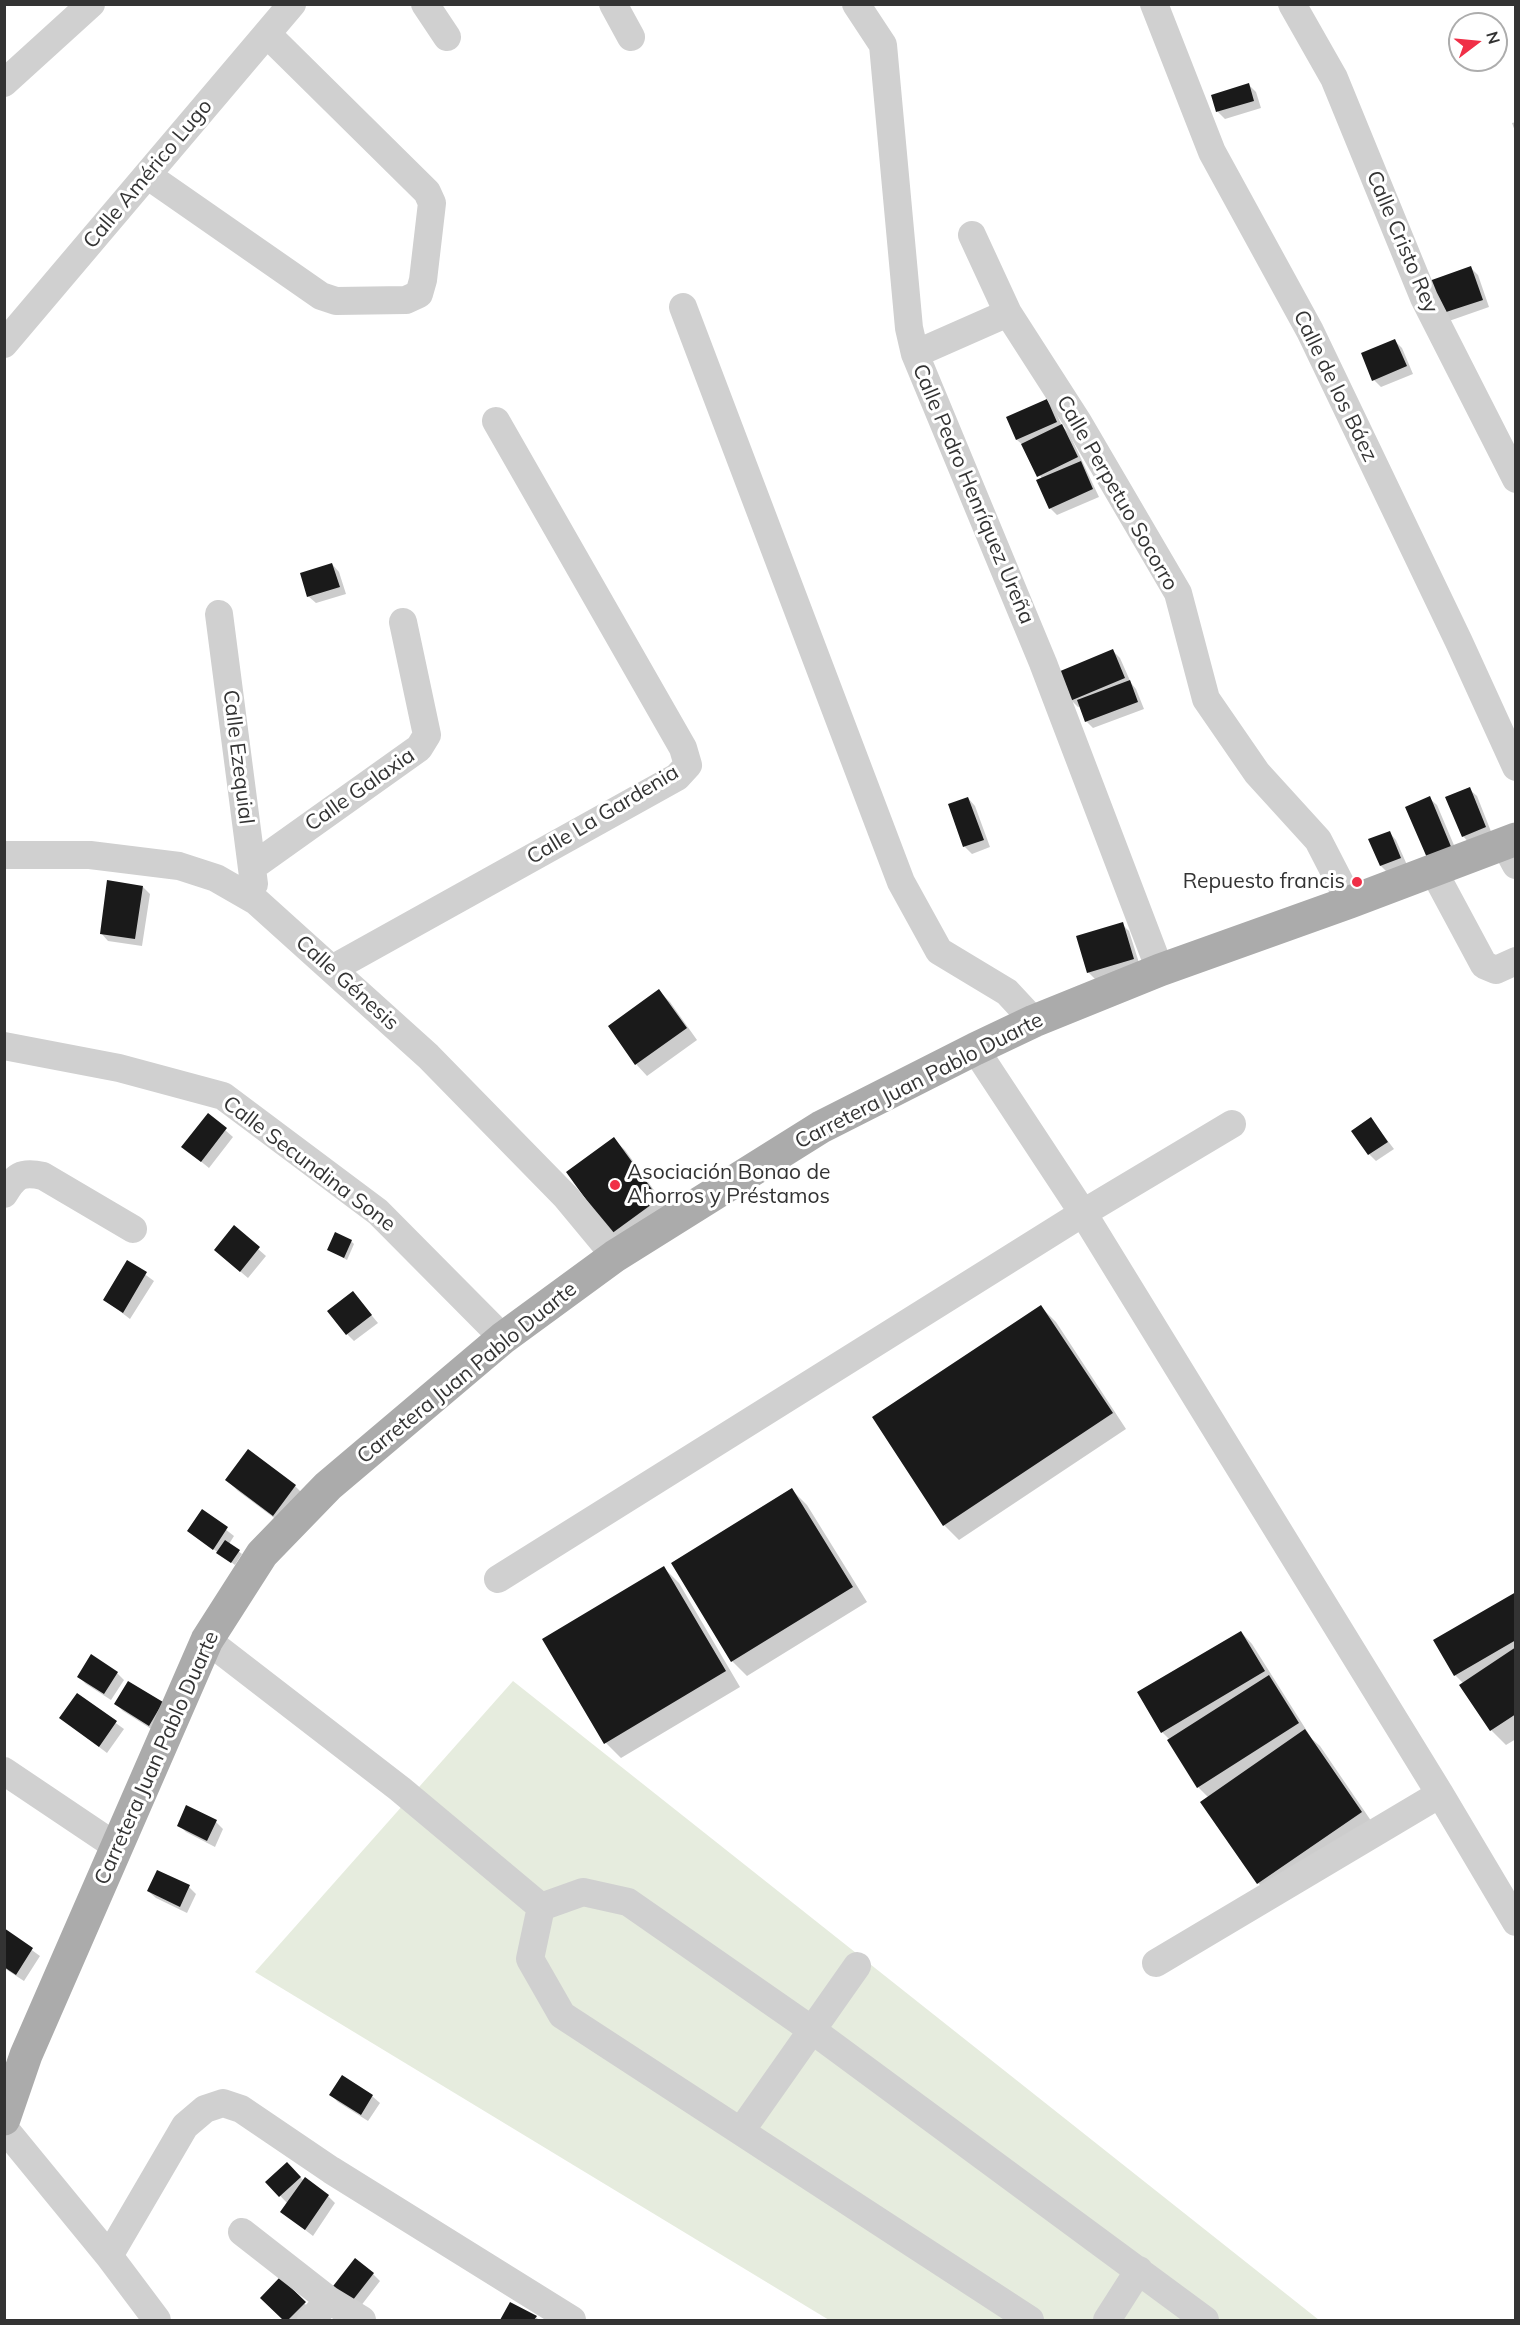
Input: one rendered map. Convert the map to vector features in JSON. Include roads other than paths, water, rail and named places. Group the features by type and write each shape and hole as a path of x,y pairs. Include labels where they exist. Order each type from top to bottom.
{"main road":[{"name":"Carretera Juan Pablo Duarte","path":"4,2119 15,2053 117,1847 207,1640 262,1554 328,1486 503,1338 615,1256 821,1127 975,1049 1034,1021 1160,970 1433,870 1512,849"}],"street":[{"path":"4,83 91,4"},
{"name":"Calle Américo Lugo","path":"4,344 292,4"},
{"path":"425,4 447,36"},
{"path":"613,4 631,37"},
{"name":"Calle Pedro Henríquez Ureña","path":"856,4 883,45 909,328 915,354 1043,663 1160,970"},
{"name":"Calle de los Báez","path":"1154,4 1212,152 1310,331 1459,642 1515,767"},
{"name":"Calle Cristo Rey","path":"1292,4 1334,78 1424,298 1515,478"},
{"path":"147,175 321,296 336,301 406,300 419,294 423,280 432,203 427,192 267,34"},
{"name":"Calle Perpetuo Socorro","path":"972,235 1008,313 1078,422 1178,593 1206,699 1257,773 1318,840 1350,902"},
{"path":"683,307 901,882 939,951 1007,992 1034,1021"},
{"path":"915,354 1008,313"},
{"name":"Calle La Gardenia","path":"332,969 677,777 688,765 683,748 496,421"},
{"name":"Calle Ezequial","path":"219,614 256,901"},
{"name":"Calle Galaxia","path":"252,867 410,755 424,742 427,735 403,622"},
{"name":"Calle Génesis","path":"4,855 90,855 178,866 216,878 256,901 428,1056 567,1197 615,1256"},
{"path":"1433,870 1484,965 1496,970 1515,961"},
{"name":"Calle Secundina Sone","path":"4,1046 119,1068 223,1096 378,1212 503,1338"},
{"path":"975,1049 1083,1213 1440,1794 1515,1922"},
{"path":"498,1578 1083,1213 1232,1124"},
{"path":"4,1194 13,1180 28,1172 43,1176 133,1229"},
{"path":"207,1640 400,1789 541,1907"},
{"path":"4,1771 117,1847"},
{"path":"1156,1963 1440,1794"},
{"path":"541,1907 583,1892 628,1902 812,2030 1205,2320"},
{"path":"541,1907 530,1959 562,2015 1030,2320"},
{"path":"741,2131 857,1965"},
{"path":"109,2256 185,2126 205,2109 223,2103 241,2109 331,2170 572,2320"},
{"path":"4,2127 109,2256 146,2315"},
{"path":"242,2232 320,2310 362,2320"},
{"path":"1107,2320 1139,2270"}],"place":[{"name":"Repuesto francis","path":"1357,882"},
{"name":"Asociación Bonao de Ahorros y Préstamos","path":"615,1185"}]}
